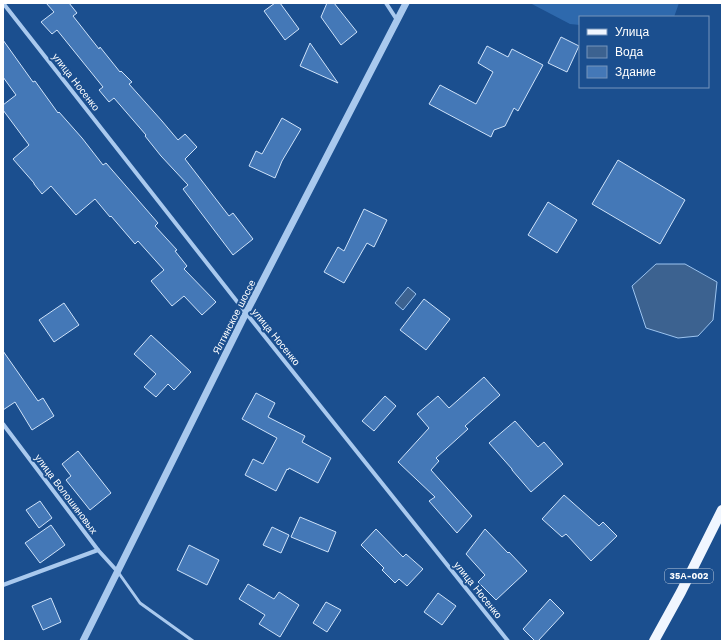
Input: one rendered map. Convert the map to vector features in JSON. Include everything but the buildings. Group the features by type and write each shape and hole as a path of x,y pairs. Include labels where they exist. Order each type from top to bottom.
{"main road":[{"name":"35А-002","path":"654,641 681,592 722,510"}],"street":[{"name":"улица Носенко","path":"3,3 246,313 508,641"},
{"path":"386,3 398,20"},
{"name":"Ялтинское шоссе","path":"83,641 246,313 406,3"},
{"name":"улица Волошиновых","path":"3,424 98,550 118,572"},
{"path":"3,585 98,550"}],"lane":[{"path":"118,572 140,603 194,641"}],"shaded area":[{"path":"530,3 679,3 674,16 579,16 579,25 570,24"}],"water":[{"path":"656,264 685,264 717,282 713,320 698,336 678,338 646,328 632,286"},
{"path":"408,287 416,294 403,310 395,303"}]}
